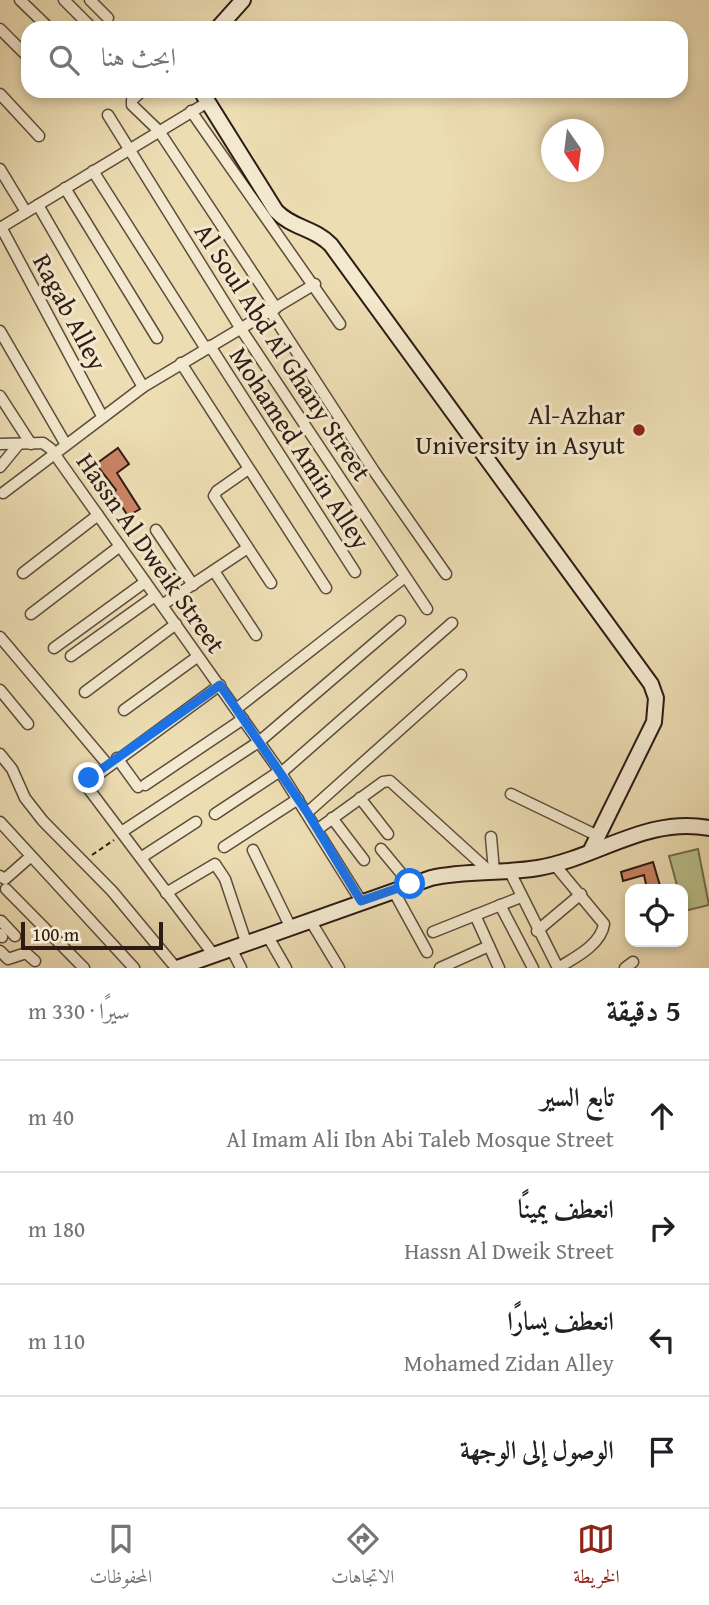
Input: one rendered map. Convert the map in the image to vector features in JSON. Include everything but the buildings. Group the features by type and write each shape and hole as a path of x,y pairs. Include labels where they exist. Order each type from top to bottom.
{"street":[{"path":"20,0 42,21"},
{"path":"64,0 85,21"},
{"path":"90,0 108,18"},
{"path":"224,21 243,0"},
{"path":"0,29 21,50"},
{"path":"0,93 39,136"},
{"path":"134,98 132,105 159,131 374,471 446,574"},
{"path":"1,227 191,111 204,98"},
{"path":"206,98 276,211 290,223 316,233 331,244 651,684 656,706 654,722 591,850"},
{"path":"191,111 315,284 340,324"},
{"name":"Al Soul Abd Al Ghany Street","path":"107,115 241,329 426,609"},
{"path":"0,169 26,212"},
{"name":"Mohamed Amin Alley","path":"93,171 355,572"},
{"path":"65,188 157,338"},
{"path":"38,205 143,387"},
{"name":"Ragab Alley","path":"1,227 102,416"},
{"path":"4,493 53,452 143,387 315,284"},
{"path":"0,331 65,443"},
{"path":"181,363 247,470 326,588"},
{"path":"0,396 31,444"},
{"name":"Hassn Al Dweik Street","path":"1,443 45,444 53,452 197,657 260,741 361,901"},
{"path":"0,467 18,445"},
{"path":"247,470 214,496 246,549 271,583"},
{"path":"23,573 98,514"},
{"path":"156,530 193,585"},
{"path":"31,614 120,546"},
{"path":"162,605 246,549"},
{"path":"214,571 256,635"},
{"path":"236,709 405,577"},
{"path":"54,648 145,582"},
{"path":"71,656 155,596"},
{"path":"124,832 260,741 400,621"},
{"path":"215,814 280,772 452,623"},
{"path":"85,692 176,624"},
{"path":"0,637 108,765"},
{"path":"124,710 197,657"},
{"path":"307,812 461,675"},
{"path":"213,954 124,832 86,788 87,779 220,685"},
{"path":"0,691 28,724"},
{"path":"117,758 142,786 243,719"},
{"path":"0,754 12,769 25,798 182,967 410,884 457,873 554,864 665,827 709,828"},
{"path":"318,829 383,782 390,781 491,871"},
{"path":"511,794 598,836"},
{"path":"360,798 388,834"},
{"path":"224,847 298,799"},
{"path":"332,818 364,860"},
{"path":"0,822 30,857 111,939 134,968"},
{"path":"142,858 195,822"},
{"path":"491,837 491,871"},
{"path":"381,849 410,884"},
{"path":"253,850 290,926"},
{"path":"0,876 5,879 30,857"},
{"path":"166,893 215,864 225,878 246,942"},
{"path":"509,870 537,931 558,968 596,940 603,930 603,921 554,864"},
{"path":"6,889 84,968"},
{"path":"393,890 427,952"},
{"path":"537,931 581,894"},
{"path":"432,932 521,897"},
{"path":"500,905 533,968"},
{"path":"475,915 499,968"},
{"path":"310,920 339,968"},
{"path":"1,921 5,935"},
{"path":"267,934 286,968"},
{"path":"440,968 461,964 489,946"},
{"path":"231,948 241,968"},
{"path":"0,951 10,960 24,953 35,961"}],"path":[{"path":"83,862 124,832"}],"green space":[{"path":"698,849 709,905 688,910 688,884 677,884 669,856"}],"place":[{"name":"Al-Azhar University in Asyut","path":"639,430"}],"route":[{"path":"89,778 220,685 307,812 361,901 410,884"}]}
